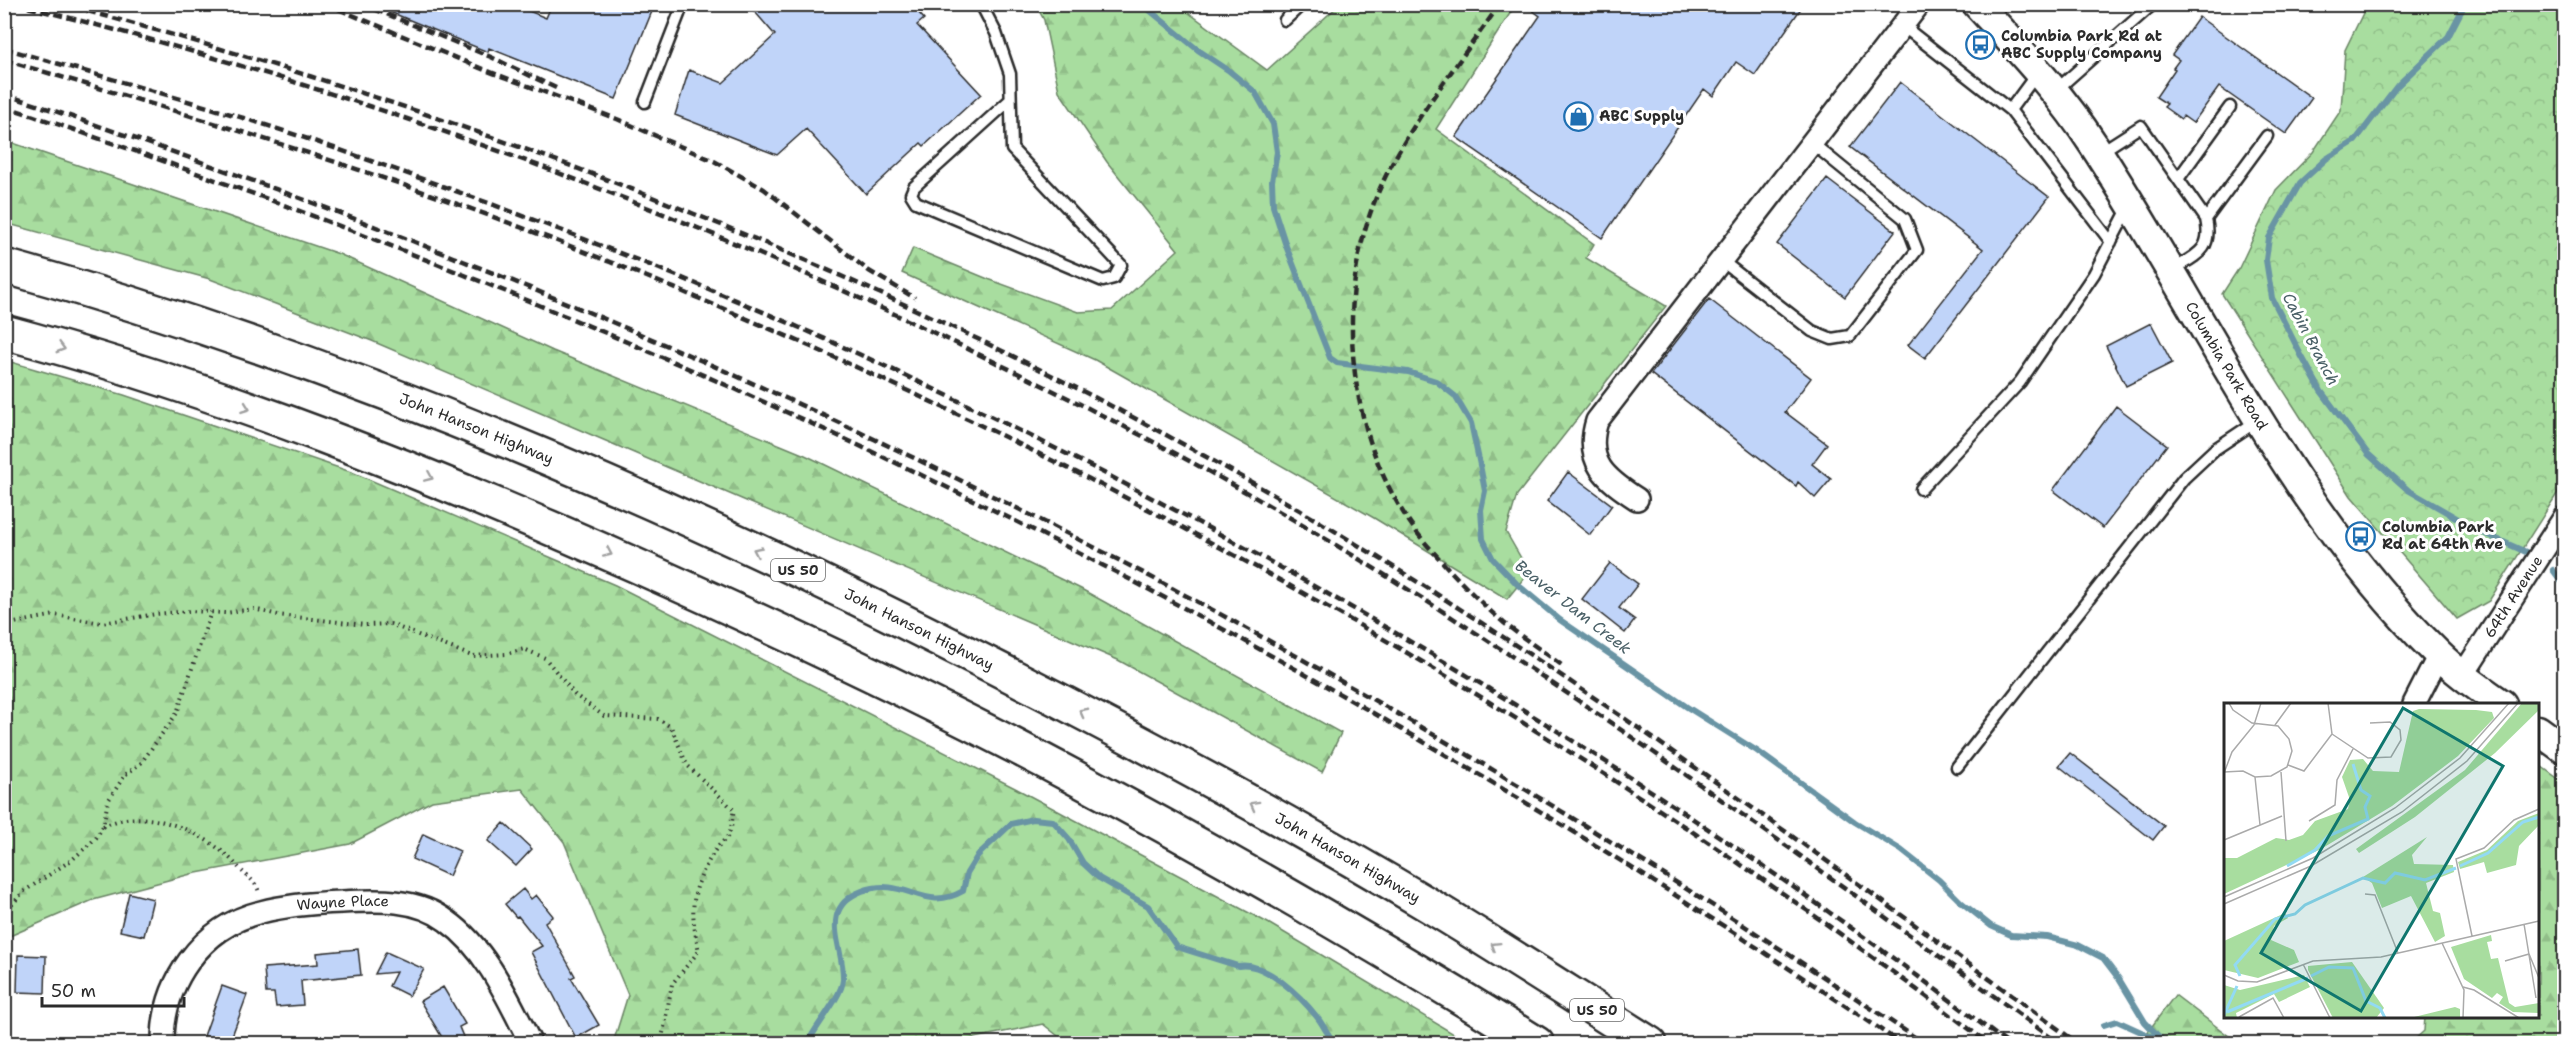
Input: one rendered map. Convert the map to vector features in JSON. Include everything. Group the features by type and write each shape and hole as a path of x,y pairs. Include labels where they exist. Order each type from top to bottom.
{"highway":[{"name":"John Hanson Highway","path":"4,266 181,319 321,368 575,469 765,554 977,658 1191,770 1429,906 1650,1044"},
{"path":"4,332 204,392 384,459 582,541 723,604 956,716 1130,807 1365,940 1537,1044"}],"street":[{"path":"1637,499 1614,484 1599,466 1593,446 1597,421 1919,4"},
{"name":"Columbia Park Road","path":"1977,4 2046,81 2099,153 2260,419 2338,540 2439,655 2499,703"},
{"name":"64th Avenue","path":"2463,675 2565,518"},
{"path":"2415,703 2439,655"},
{"path":"2539,731 2565,750"},
{"name":"Wayne Place","path":"163,1044 166,1009 184,967 201,945 224,928 261,912 318,903 366,900 400,902 425,909 446,920 467,938 489,967 531,1044"}],"lane":[{"path":"645,102 683,4"},
{"path":"981,4 996,33 1010,74 1012,149 1121,265 1114,278 1103,281 916,201 911,194 914,187 1010,100"},
{"path":"1285,20 1302,4"},
{"path":"2010,110 2152,4"},
{"path":"1903,26 2010,110 2111,242"},
{"path":"2178,179 2230,108"},
{"path":"2099,153 2141,126 2206,219 2210,234 2205,249 2171,271"},
{"path":"2206,219 2267,136"},
{"path":"1722,261 1812,331 1832,339 1850,336 1917,250 1905,219 1813,144"},
{"path":"1921,489 2020,382 2094,274 2130,204"},
{"path":"1957,767 2184,478 2216,449 2260,419"}],"path":[{"path":"4,625 54,615 102,623 191,610 225,613 254,609 278,615 365,625 390,624 472,656 506,654 524,649 544,658 575,695 604,716 658,719 671,727 687,765 734,810 730,833 716,849 707,865 693,900 694,927 699,951 672,984 661,1044"},
{"path":"4,914 22,892 73,859 96,838 103,826 108,801 125,775 141,763 177,713 212,612"},
{"path":"103,826 125,819 171,824 210,843 230,856 241,870 255,881 261,899"}],"green space":[{"path":"1516,4 1436,129 1594,244 1586,258 1666,306 1517,495 1506,532 1529,572 1507,599 1374,518 1095,360 902,273 913,248 1078,312 1112,310 1178,250 1107,162 1059,91 1044,20 1036,5 1178,5 1267,70 1339,5"},
{"path":"2367,5 2564,5 2564,483 2489,601 2457,619 2351,496 2222,294 2239,268 2276,190 2313,152 2341,110 2345,50"},
{"path":"4,140 339,254 553,351 805,455 1081,589 1341,733 1322,772 1118,660 372,341 210,279 5,223"},
{"path":"4,360 124,395 354,473 615,585 1015,788 1268,923 1469,1043 1068,1044 1043,1024 964,1040 960,1044 613,1043 628,995 564,842 522,789 432,801 350,844 191,874 93,900 5,938"},
{"path":"2539,765 2564,783 2564,1043 2411,1043 2424,1031 2425,1018 2539,1018"},
{"path":"2175,995 2238,1043 2145,1044 2141,1041"}],"building":[{"path":"512,4 546,18 552,4 655,4 616,99 489,48 488,52 373,5"},
{"path":"748,4 911,4 924,19 917,25 981,94 924,146 921,143 866,194 806,129 777,155 675,115 689,70 723,83 775,35"},
{"name":"ABC Supply","path":"1524,4 1804,4 1755,75 1736,62 1713,96 1704,89 1602,238 1456,137 1540,16"},
{"path":"2199,17 2312,98 2286,134 2219,87 2193,123 2183,116 2181,119 2164,107 2167,104 2156,97 2179,60 2172,55"},
{"path":"1900,82 2049,197 1925,358 1908,345 1983,249 1850,147"},
{"path":"1827,179 1895,231 1845,297 1777,244"},
{"path":"1709,299 1811,378 1785,412 1827,444 1812,464 1831,479 1815,498 1798,482 1796,486 1651,374"},
{"path":"2151,323 2172,363 2126,386 2106,346"},
{"path":"2116,406 2167,445 2103,528 2053,490"},
{"path":"1568,472 1612,505 1590,535 1547,501"},
{"path":"1610,563 1638,584 1619,608 1635,620 1625,633 1582,599"},
{"path":"2070,753 2164,826 2153,840 2059,766"},
{"path":"504,823 532,849 516,866 488,841"},
{"path":"423,834 460,851 449,876 412,859"},
{"path":"523,889 531,899 536,895 553,916 545,922 575,976 571,978 599,1025 576,1038 531,952 542,946 518,916 516,917 505,904"},
{"path":"129,893 153,899 144,936 120,931"},
{"path":"358,949 361,975 301,981 303,1005 276,1007 274,993 266,993 264,968 318,964 317,953"},
{"path":"386,952 424,969 409,996 389,986 396,972 375,974"},
{"path":"18,955 46,956 45,993 17,992"},
{"path":"222,986 247,995 229,1044 204,1036"},
{"path":"443,987 465,1024 459,1027 466,1044 446,1044 420,1001"}],"waterway":[{"name":"Beaver Dam Creek","path":"1142,4 1198,50 1255,92 1273,124 1277,152 1272,181 1273,206 1286,246 1330,358 1337,363 1408,372 1436,381 1455,396 1471,423 1480,465 1485,491 1481,510 1483,539 1493,559 1518,585 1560,620 1687,707 1757,751 1855,822 1901,850 1991,926 2011,935 2047,937 2078,945 2103,958 2119,979 2145,1022 2166,1044"},
{"name":"Cabin Branch","path":"2465,4 2448,37 2397,86 2355,141 2326,159 2300,183 2269,238 2266,260 2272,298 2301,355 2321,391 2368,454 2408,490 2481,532 2526,552"},
{"name":"Cabin Branch","path":"2553,570 2564,585"},
{"path":"807,1044 833,1003 843,980 836,919 840,908 848,899 862,891 877,887 891,887 925,897 937,898 949,897 963,891 967,873 978,855 1011,824 1033,819 1053,821 1069,839 1083,863 1099,878 1148,906 1177,947 1238,966 1260,969 1282,982 1317,1017 1336,1044"},
{"path":"2104,1025 2117,1021 2161,1041"}],"railway":[{"path":"15,4 139,36 261,72 504,153 742,246 859,298 1084,406 1263,502 1469,628 1668,762 2060,1044"},
{"path":"61,4 219,48 375,97 530,151 683,209 834,273 982,341 1128,415 1272,494 1377,557 1582,689 1782,829 2079,1044"},
{"path":"326,4 485,70 617,119 714,161 764,189 869,271 915,298"},
{"path":"362,4 491,57 558,89"},
{"path":"1500,4 1426,108 1378,192 1368,220 1358,261 1353,303 1353,347 1358,390 1368,433 1383,474 1403,512 1428,546 1484,605 1511,629 1563,666"},
{"path":"4,48 270,127 381,164 528,218 745,304 887,367 1035,438 1180,513 1324,592 1466,675 1605,761 1742,852 1876,946 2008,1044"},
{"path":"4,60 310,154 461,205 610,262 793,339 974,422 1152,511 1326,606 1497,707 1665,814 1829,926 1989,1044"},
{"path":"4,94 157,146 461,260 760,386 907,454 1196,601 1382,705 1656,870 1925,1044"},
{"path":"4,106 286,206 425,259 701,374 973,500 1209,621 1411,735 1610,854 1806,979 1902,1044"}],"place":[{"name":"Columbia Park Rd at ABC Supply Company","path":"1980,45"},
{"name":"ABC Supply","path":"1578,116"},
{"name":"Columbia Park Rd at 64th Ave","path":"2361,536"}]}
